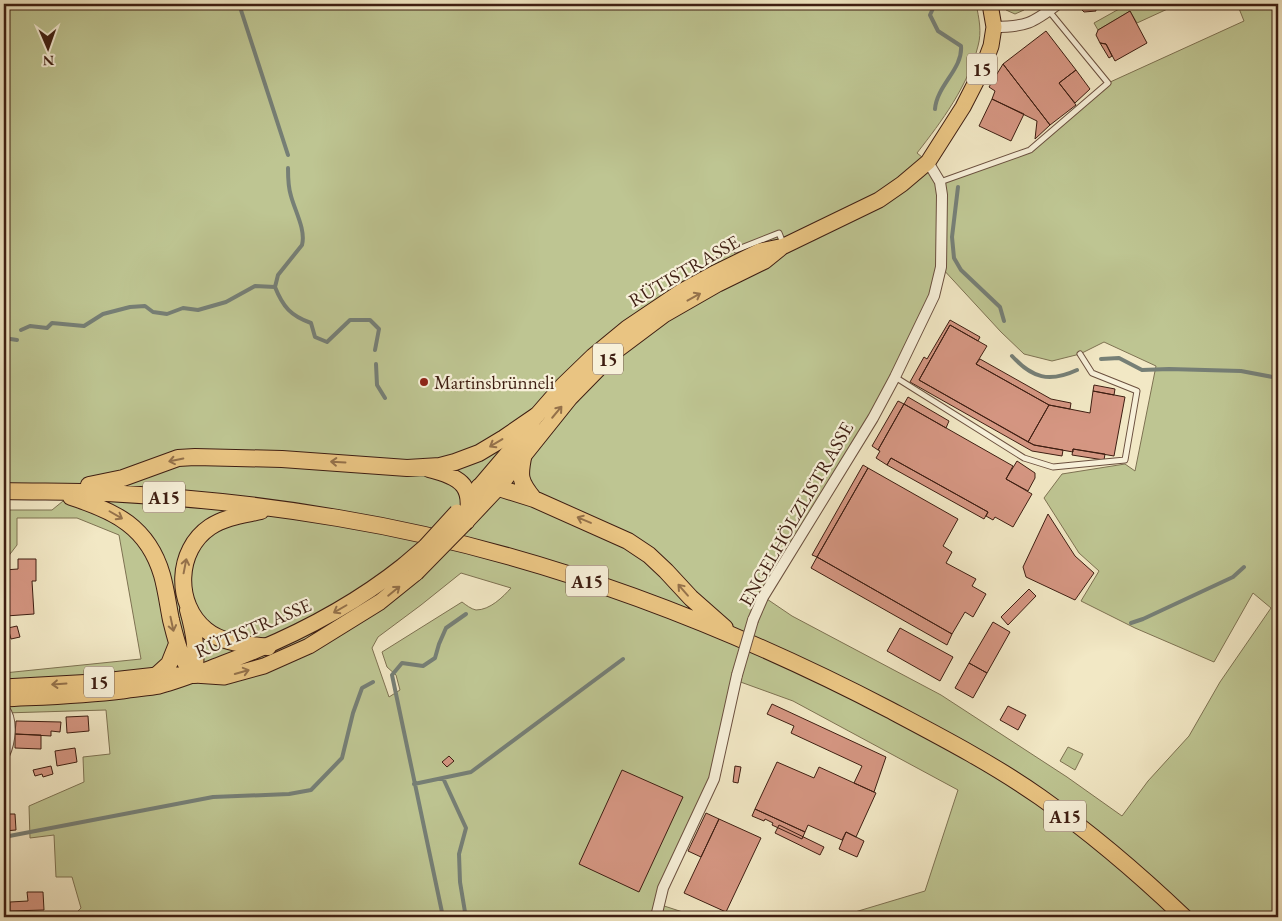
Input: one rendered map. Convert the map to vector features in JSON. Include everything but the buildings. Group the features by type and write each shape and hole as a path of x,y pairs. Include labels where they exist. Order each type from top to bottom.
{"highway":[{"path":"423,468 469,458 504,438 536,416"},
{"path":"524,453 521,479 534,499"},
{"path":"54,492 114,480 178,458 195,457 282,459 423,468 442,472 458,480 474,493"},
{"path":"474,493 498,488 534,499 638,546 663,567 691,598 735,637"},
{"name":"A15","path":"4,491 104,493 178,498 341,518 510,557 642,600 735,637 808,669 967,751 1038,796 1095,839 1184,917"},
{"path":"54,492 97,506 117,515 131,525 144,539 154,554 161,574 176,644 185,664 194,675"},
{"path":"465,517 474,493"},
{"path":"194,675 196,660 195,642 183,585 183,571 188,554 197,539 210,528 225,520 273,509"},
{"path":"186,601 194,617 214,635 235,643 268,647"},
{"path":"157,675 169,664 176,644"}],"main road":[{"name":"RÜTISTRASSE","path":"194,675 224,677 264,666 309,646 358,617 395,591 425,547 465,517 498,488 524,453 570,398 616,352 664,316 718,284 765,261 784,246 879,200 902,184 928,162 963,107 982,70 991,46 994,27 990,4"},
{"name":"RÜTISTRASSE","path":"474,493 519,440 536,416 563,385 593,356 656,308 713,274 760,251 784,246"},
{"name":"RÜTISTRASSE","path":"194,675 268,647 318,623 381,583 410,569"},
{"name":"15","path":"4,687 94,682 157,675 194,675"},
{"name":"15","path":"4,699 87,695 159,686 194,675"}],"street":[{"path":"994,27 1022,26 1058,4"},
{"name":"ENGELHÖLZLISTRASSE","path":"656,917 665,883 714,779 737,674 753,620 763,597 873,418 934,296 941,267 942,195 940,182 928,162"},
{"path":"4,709 10,720 8,742 4,755"}],"lane":[{"path":"940,182 1030,150 1108,83 1049,11"},
{"path":"736,250 779,234 784,246"},
{"path":"895,377 1024,458 1053,467 1125,460 1137,391 1092,373 1080,354"}],"green space":[{"path":"4,4 976,4 980,36 974,61 953,102 917,153 928,162 940,182 1030,150 1108,83 1244,21 1238,6 1242,4 1278,4 1278,917 842,917 925,891 958,790 793,701 735,680 714,779 658,904 698,917 72,917 81,908 72,877 56,877 54,835 30,838 29,806 84,782 83,757 110,754 106,710 4,713 4,673 141,659 119,535 77,518 17,518 17,545 4,562 4,510 52,510 79,488 4,491","holes":["941,267 1024,354 1052,361 1080,354 1104,342 1156,366 1135,471 1125,464 1062,474 1044,498 1079,553 1099,571 1081,601 1135,628 1214,662 1253,593 1271,608 1220,682 1189,736 1148,781 1122,816 1067,777 941,695 792,616 764,597 912,344","461,573 511,588 496,602 486,608 476,610 462,602 382,652 387,667 396,675 400,690 389,697 372,648 378,637"]},
{"path":"1002,4 1029,4 1024,10 1015,14 1006,10"},
{"path":"1128,4 1173,4 1174,6 1137,23 1130,11 1098,30 1094,23"},
{"path":"1068,747 1083,754 1075,770 1060,761"}],"waterway":[{"path":"239,4 288,155"},
{"path":"935,4 930,15 938,31 961,46 958,62 940,92 935,109"},
{"path":"288,168 289,189 303,233 303,239 302,245 278,275 275,287 278,294 288,310 311,323 315,337 327,342 350,320 370,320 379,329 375,350"},
{"path":"958,187 952,237 954,258 961,270 1000,307 1004,321"},
{"path":"21,330 30,326 47,328 52,323 84,326 103,314 130,307 145,306 153,312 167,314 183,308 198,310 226,302 255,286 275,287"},
{"path":"4,338 17,340"},
{"path":"1012,356 1034,374 1042,376 1058,376 1077,370"},
{"path":"1101,359 1119,358 1142,370 1241,371 1278,378"},
{"path":"376,364 377,385 385,398"},
{"path":"1131,623 1233,577 1244,567"},
{"path":"443,917 392,675 402,663 423,666 435,658 446,628 466,614"},
{"path":"414,784 471,772 623,659"},
{"path":"4,837 213,797 289,794 311,790 342,758 353,713 362,688 373,682"},
{"path":"443,778 466,828 459,854 460,882 465,912"}],"place":[{"name":"Martinsbrünneli","path":"424,382"}]}
